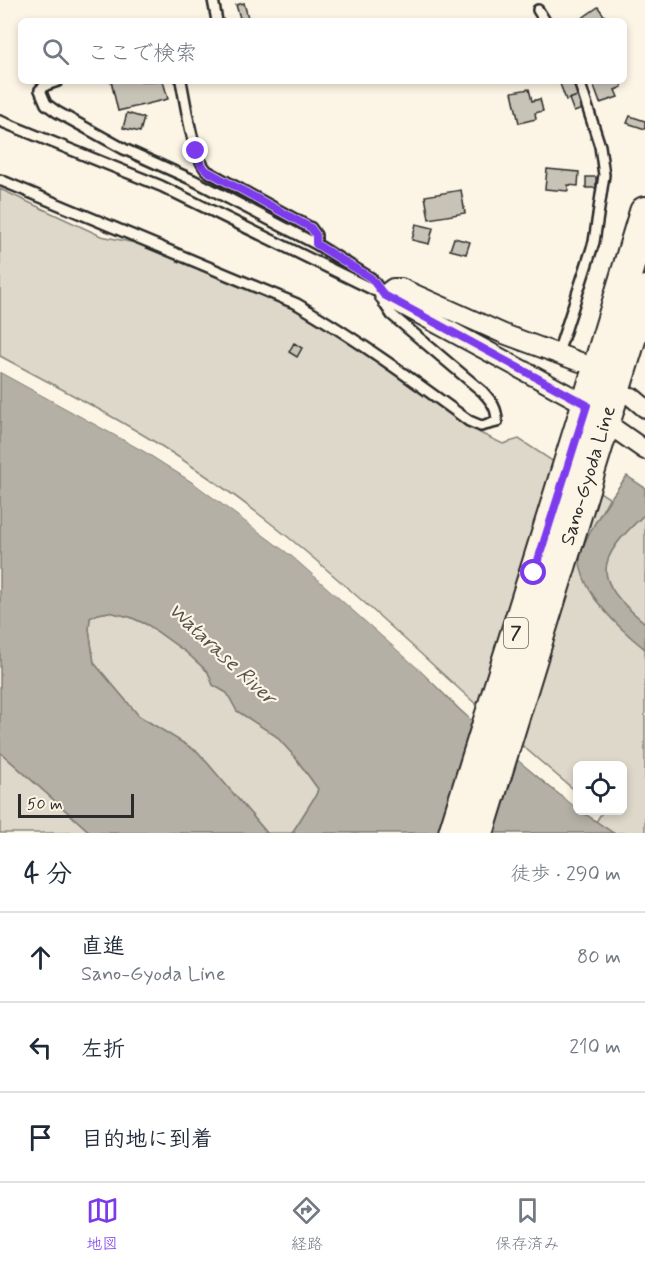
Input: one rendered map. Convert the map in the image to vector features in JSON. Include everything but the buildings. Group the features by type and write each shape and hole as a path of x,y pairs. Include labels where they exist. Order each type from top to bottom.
{"main road":[{"name":"Sano-Gyoda Line","path":"478,833 592,427 645,212"},
{"name":"Sano-Gyoda Line","path":"454,833 592,427 645,291"}],"street":[{"path":"580,362 497,331 401,288 393,288 384,295 592,427 645,450"}],"lane":[{"path":"213,0 217,18"},
{"path":"538,10 543,18"},
{"path":"0,180 297,304 379,355 469,421 481,426 497,422 497,412 483,392 392,315 384,303 384,295 371,278 316,244 193,180 124,149 57,112 46,104 40,90 49,84"},
{"path":"182,84 201,165 207,171 311,228 316,235 316,244"},
{"path":"558,353 594,242 604,175 600,146 591,111 580,84"},
{"path":"0,121 161,186 384,295"}],"shaded area":[{"path":"0,189 101,236 140,244 297,304 445,404 480,433 503,444 519,439 609,498 580,559 595,599 613,620 645,649 645,833 613,833 596,822 600,815 627,815 627,761 573,761 573,789 325,568 256,512 155,442 0,356"},
{"path":"645,514 645,623 615,594 608,581 606,569 616,544"},
{"path":"109,612 130,617 148,625 187,653 208,672 213,685 227,693 237,711 276,736 295,757 318,789 292,833 267,833 198,752 139,716 94,663 89,629 90,617"},
{"path":"0,752 91,833 0,833"}],"water":[{"name":"Watarase River","path":"0,372 144,451 194,483 292,556 419,669 460,710 573,805 573,815 587,815 613,833 292,833 318,789 295,757 276,736 237,711 227,693 213,685 208,672 187,653 148,625 130,617 109,612 90,618 89,629 94,663 139,716 198,752 267,833 91,833 0,752"},
{"path":"627,476 645,488 645,514 616,544 606,569 608,581 615,594 645,623 645,649 614,621 595,598 582,573 580,560 592,529"}],"pier":[{"path":"0,369 146,449 195,481 294,554 421,666 462,707 573,800 573,805 517,759 494,833 438,833 473,721 419,669 292,556 194,483 144,451 0,372"}],"route":[{"path":"196,151 201,165 207,171 311,228 316,235 316,244 371,278 384,295 587,405 534,573"}]}
